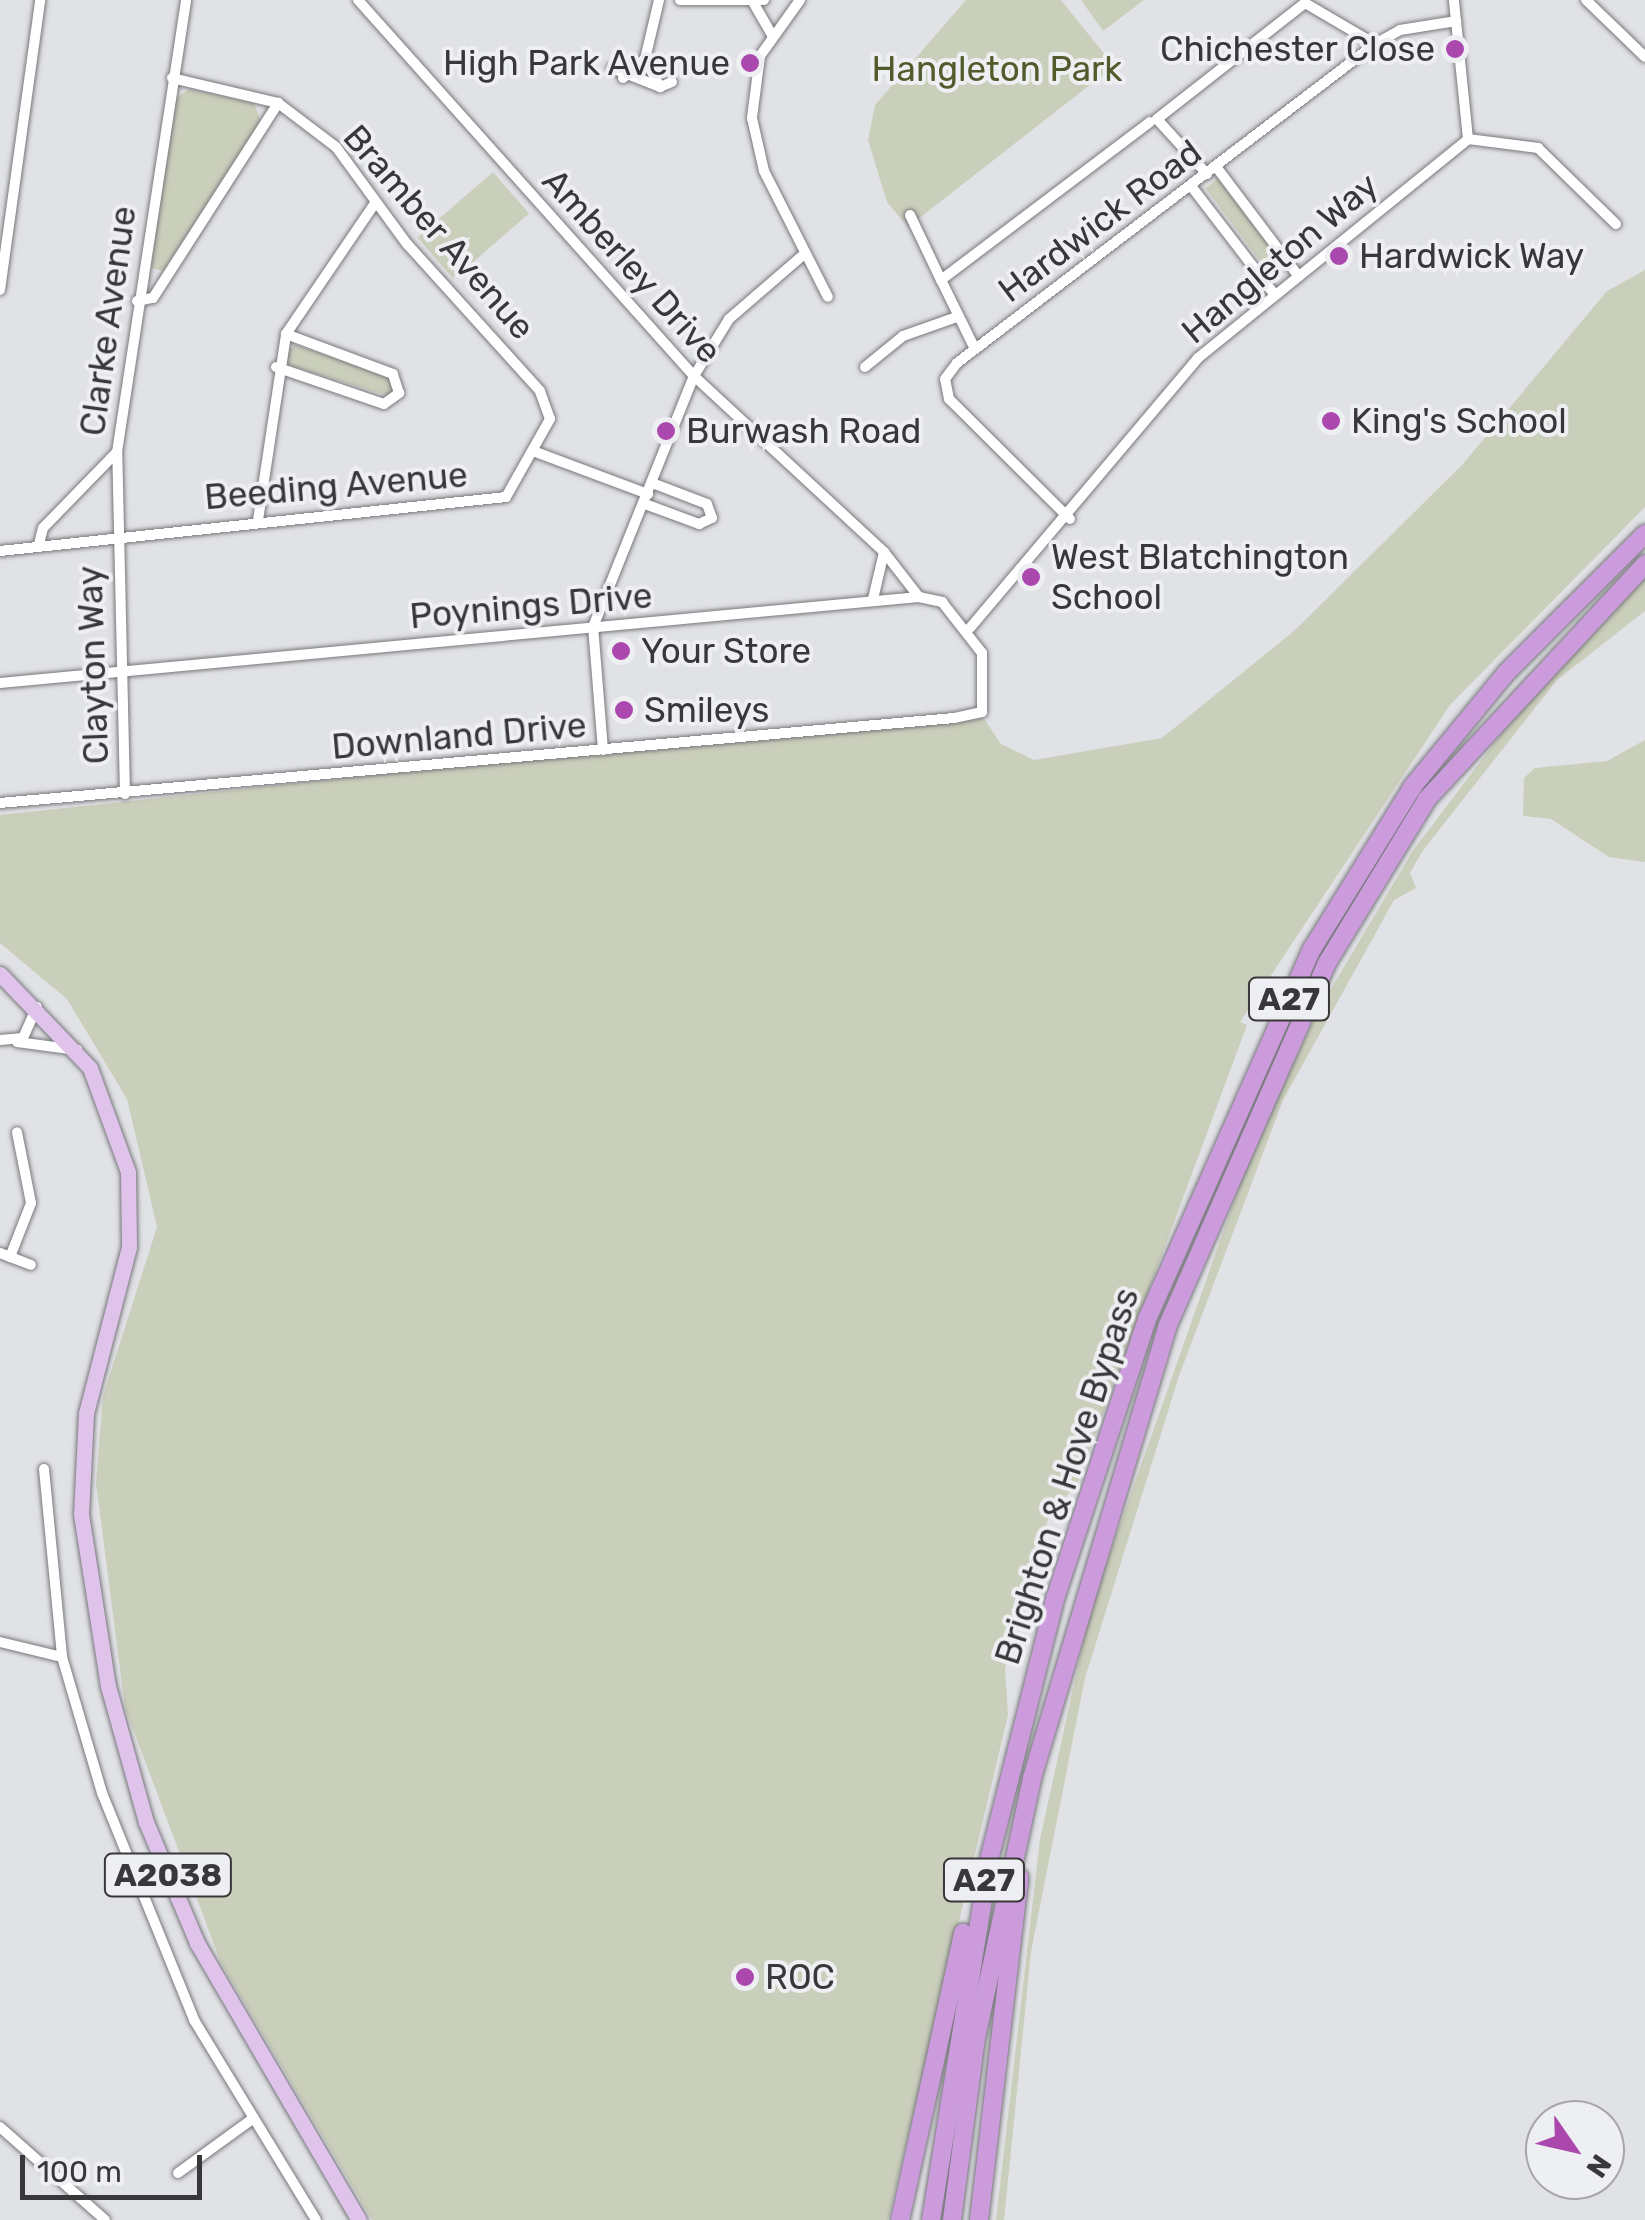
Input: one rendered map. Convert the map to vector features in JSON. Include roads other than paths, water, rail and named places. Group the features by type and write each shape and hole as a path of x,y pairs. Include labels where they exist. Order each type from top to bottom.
{"highway":[{"name":"Brighton & Hove Bypass","path":"931,2220 989,1860 1056,1596 1148,1317 1312,949 1413,786 1506,673 1645,534"},
{"name":"Brighton & Hove Bypass","path":"952,2220 982,2004 1032,1778 1168,1325 1328,963 1426,799 1645,564"},
{"name":"A27","path":"979,2220 1032,1778"},
{"name":"A27","path":"900,2220 958,1948 989,1860"}],"main road":[{"name":"A2038","path":"0,974 78,1050 114,1116 131,1200 124,1278 82,1444 87,1576 108,1686 146,1822 197,1943 358,2220"}],"street":[{"path":"0,290 40,0"},
{"name":"Clarke Avenue","path":"116,535 117,452 137,301 186,0"},
{"path":"623,78 645,59 659,0"},
{"path":"680,0 758,1 772,35"},
{"path":"800,0 772,35 752,83 752,118 764,171 802,256 828,297"},
{"path":"1454,0 1468,139 1538,148 1616,224"},
{"path":"1586,0 1645,57"},
{"name":"Amberley Drive","path":"361,1 694,376 884,552 919,597"},
{"path":"1296,273 1212,171 1157,119 1303,1 1375,44"},
{"name":"Hardwick Road","path":"1070,520 949,399 945,379 975,349 1375,44 1400,30 1456,21"},
{"path":"645,59 660,87"},
{"path":"612,68 623,78 660,87 672,82"},
{"name":"Bramber Avenue","path":"172,78 278,103 336,147 375,203 540,391 550,419 533,451"},
{"path":"137,301 152,298 278,103"},
{"path":"941,280 1150,122"},
{"name":"Hangleton Way","path":"970,628 1070,520 1198,358 1272,292 1468,139"},
{"path":"1191,186 1272,292"},
{"path":"258,520 276,367 286,334 375,203"},
{"path":"910,215 975,349"},
{"path":"602,750 593,626 694,376 729,319 802,256"},
{"path":"865,368 903,336 957,317"},
{"path":"276,367 384,404 399,393 393,374 286,334"},
{"path":"533,451 649,493 708,504 712,518 699,524 649,493"},
{"name":"Beeding Avenue","path":"116,535 506,498 533,451"},
{"path":"39,544 43,528 117,452"},
{"path":"0,551 116,535"},
{"name":"Clayton Way","path":"116,535 125,794"},
{"path":"873,599 884,552"},
{"path":"919,597 942,602 970,628"},
{"name":"Poynings Drive","path":"0,683 919,597"},
{"name":"Downland Drive","path":"0,802 125,794 982,712 982,653 970,628"},
{"path":"17,1042 37,1007"},
{"path":"0,1040 78,1050"},
{"path":"17,1132 31,1204 5,1255 31,1265"},
{"path":"44,1469 62,1658 143,1901 251,2120 316,2220"},
{"path":"0,1642 62,1658"},
{"path":"178,2173 251,2120"},
{"path":"0,2127 105,2220"}],"place":[{"name":"Chichester Close","path":"1455,49"},
{"name":"High Park Avenue","path":"750,63"},
{"name":"Hardwick Way","path":"1339,256"},
{"name":"King's School","path":"1331,421"},
{"name":"Burwash Road","path":"666,431"},
{"name":"West Blatchington School","path":"1031,577"},
{"name":"Your Store","path":"621,651"},
{"name":"Smileys","path":"624,710"},
{"name":"ROC","path":"745,1977"}],"park label":[{"name":"Hangleton Park","path":"997,69"}]}
